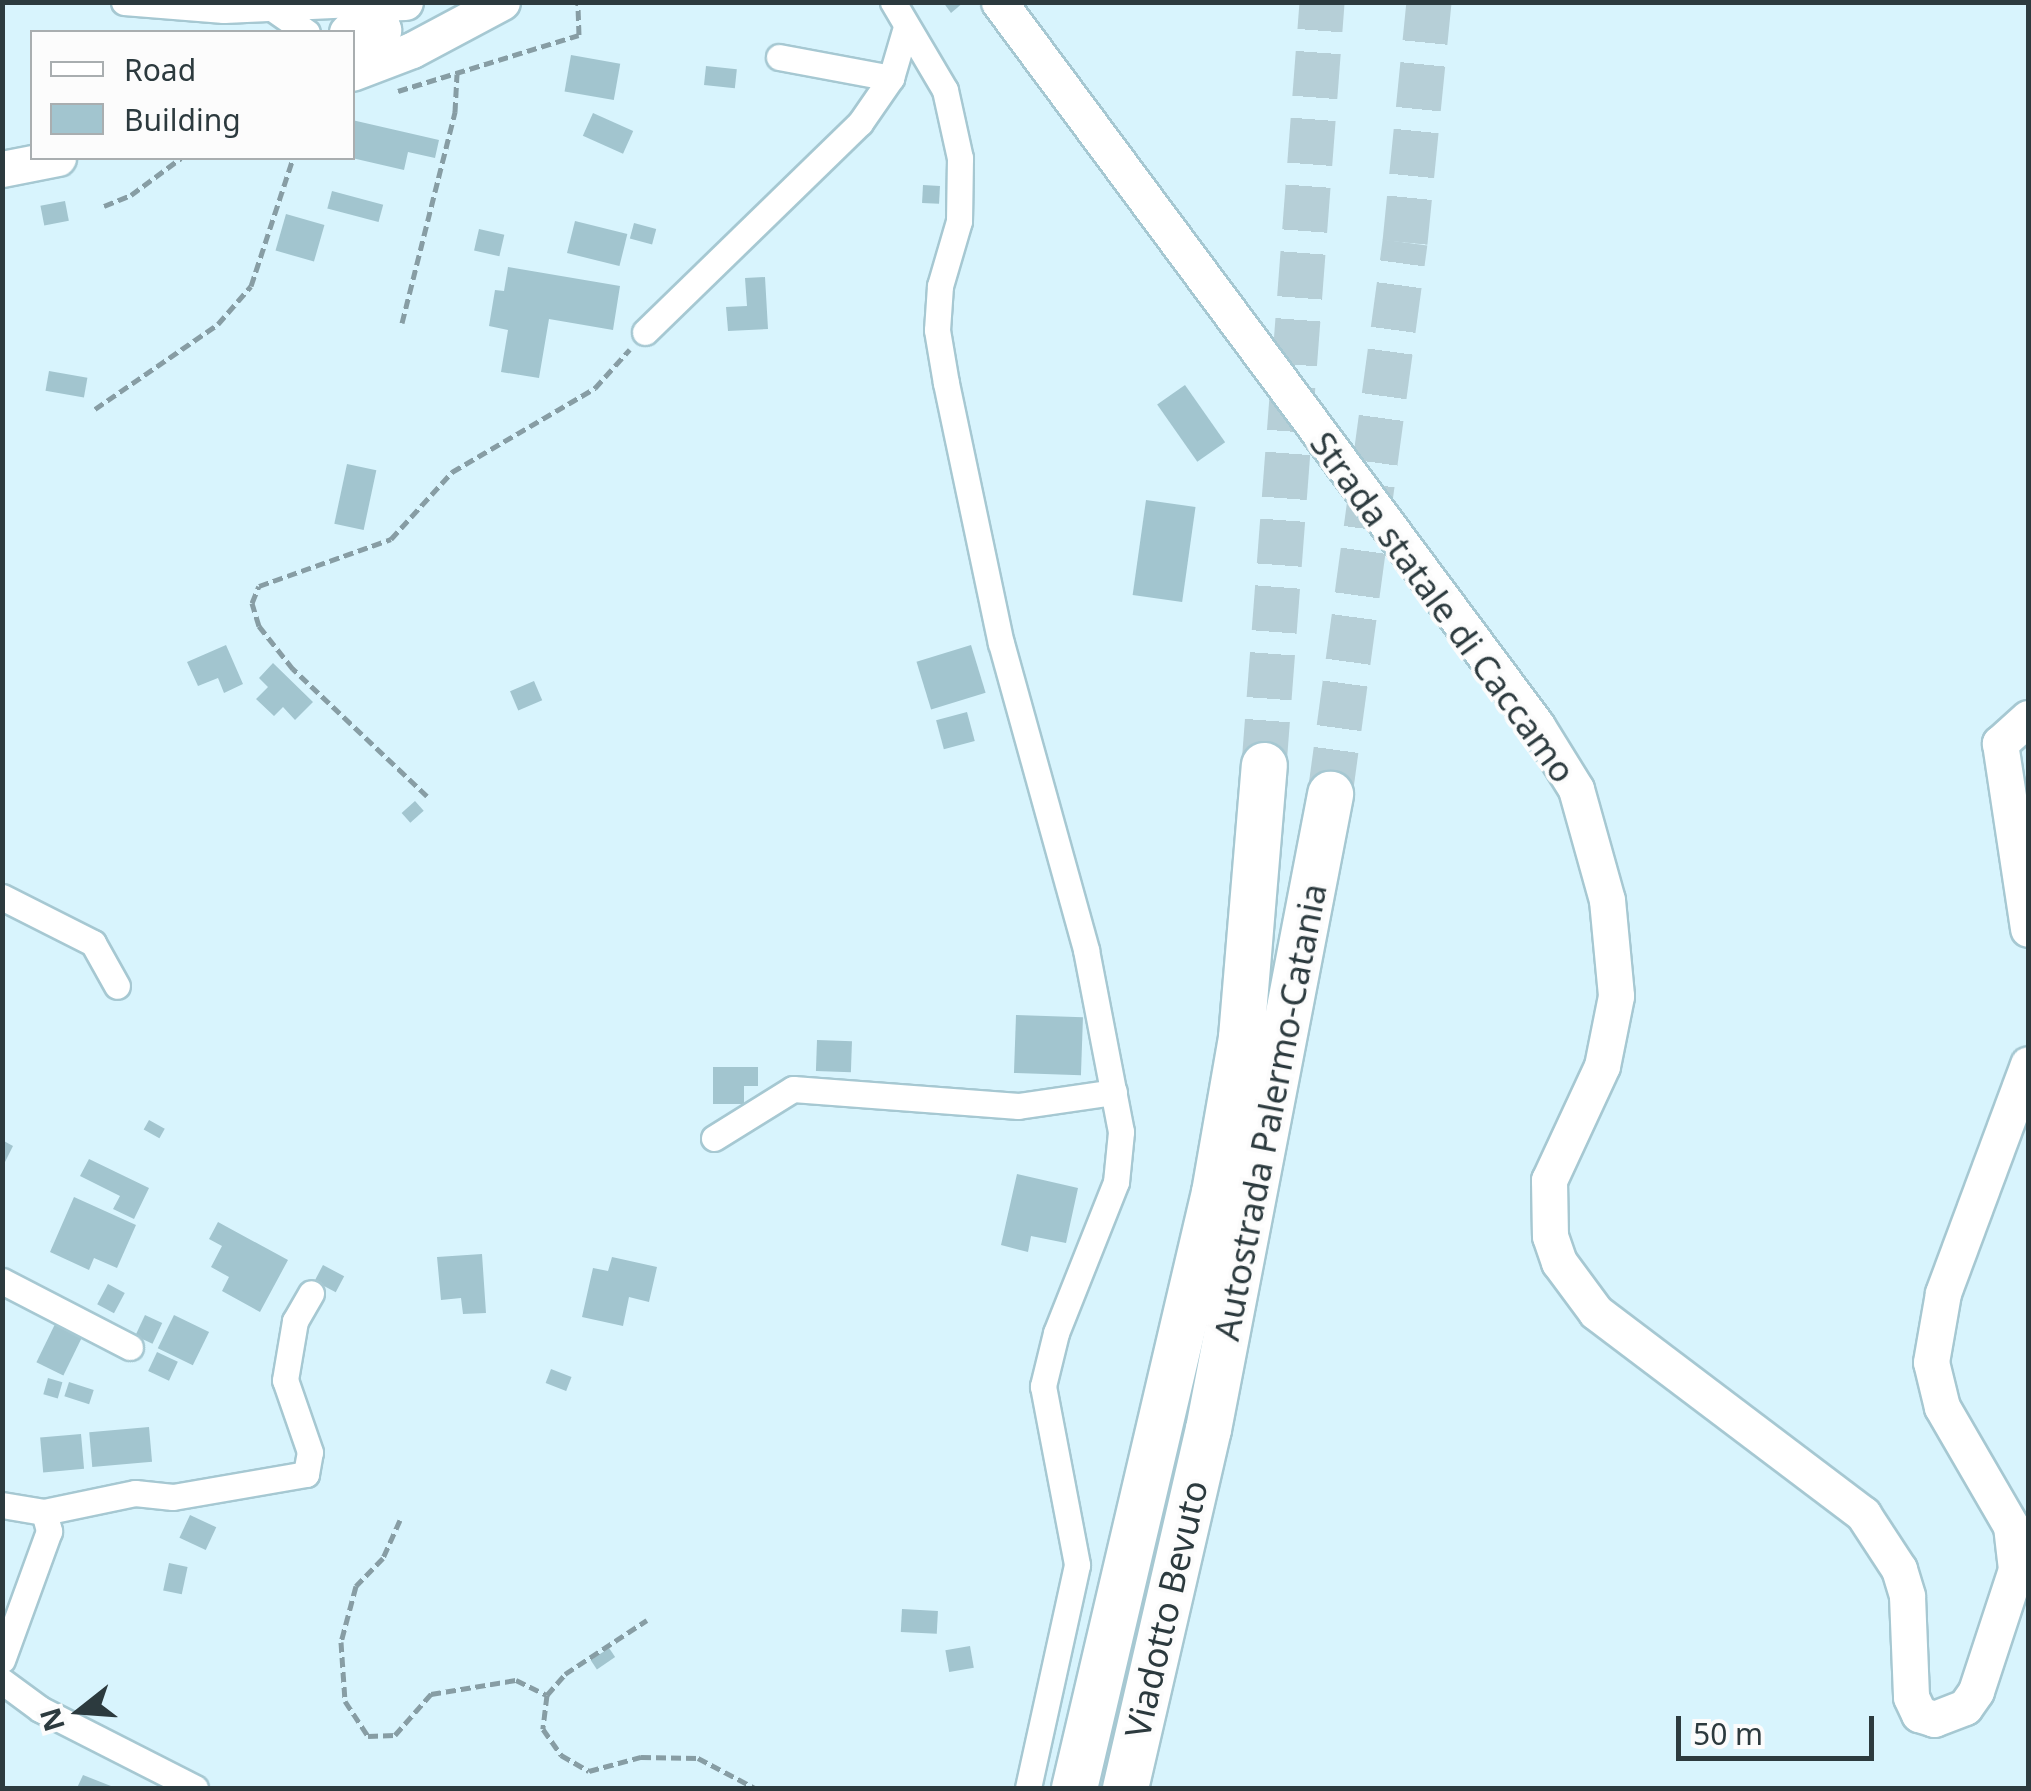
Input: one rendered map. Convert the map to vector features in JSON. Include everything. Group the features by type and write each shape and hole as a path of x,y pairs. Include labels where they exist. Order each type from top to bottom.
{"highway":[{"name":"Autostrada Palermo-Catania","path":"1155,1432 1214,1192 1240,1037 1264,765"},
{"name":"Autostrada Palermo-Catania","path":"1208,1429 1330,794"},
{"name":"Viadotto Bevuto","path":"1124,1788 1208,1429"},
{"name":"Viadotto Bevuto","path":"1074,1788 1155,1432"}],"main road":[{"path":"349,30 376,4 405,2"},
{"path":"355,68 412,50 502,2"},
{"name":"Strada statale di Caccamo","path":"999,2 1537,726 1576,789 1607,900 1616,996 1602,1066 1549,1180 1550,1236 1558,1262 1596,1312 1863,1514 1898,1569 1908,1596 1911,1697 1920,1714 1934,1719 1965,1706 1976,1691 2016,1569 2011,1526 1942,1407 1932,1362 1943,1293 2028,1064"},
{"path":"355,65 383,30 376,4"},
{"path":"2,169 48,160"},
{"path":"2028,718 2000,743 2028,928"}],"street":[{"path":"124,2 275,10 376,4"},
{"path":"893,2 944,90 960,158 959,221 940,286 937,330 1001,643 1086,950 1121,1132 1116,1182 1056,1333 1044,1386 1076,1565 1028,1788"},
{"path":"275,10 304,30"},
{"path":"646,332 813,175 892,78 906,27"},
{"path":"779,57 892,78"},
{"path":"2,897 93,943 117,986"},
{"path":"714,1138 793,1089 1018,1106 1114,1092"},
{"path":"2,1281 130,1347"},
{"path":"2,1505 44,1512 135,1493 191,1494 306,1474 310,1452 284,1380 296,1321 311,1293"},
{"path":"2,1660 49,1531 44,1512"},
{"path":"2,1681 40,1709 195,1788"}],"path":[{"path":"388,94 579,35 578,2"},
{"path":"402,323 455,112 457,74"},
{"path":"104,206 143,188 178,160"},
{"path":"95,409 218,324 250,286 292,160"},
{"path":"428,796 293,669 259,626 252,603 258,586 392,539 452,472 596,388 646,332"},
{"path":"400,1520 383,1558 356,1586 341,1642 346,1701 368,1736 395,1734 432,1694 516,1680 547,1695"},
{"path":"647,1620 580,1664 547,1695 543,1729 561,1756 589,1772 640,1757 698,1758 755,1788"}],"building":[{"path":"943,2 964,2 951,13"},
{"path":"571,55 620,64 614,100 565,91"},
{"path":"706,66 737,69 735,88 704,85"},
{"path":"593,113 633,131 623,154 583,136"},
{"path":"355,121 439,140 435,158 408,152 404,170 355,159"},
{"path":"923,185 940,186 939,204 922,203"},
{"path":"332,191 383,205 379,222 327,208"},
{"path":"65,201 69,221 44,225 40,206"},
{"path":"286,214 324,225 314,262 276,251"},
{"path":"575,221 627,234 619,266 567,253"},
{"path":"634,223 656,229 652,244 630,238"},
{"path":"479,229 504,235 499,256 474,250"},
{"path":"508,267 620,286 613,330 549,319 539,378 501,372 508,330 489,326 495,290 504,291"},
{"path":"765,277 768,329 728,331 726,307 747,306 745,278"},
{"path":"49,371 87,378 84,397 46,391"},
{"path":"1185,385 1225,442 1197,462 1157,405"},
{"path":"347,464 376,470 364,530 334,524"},
{"path":"1146,500 1196,507 1182,602 1133,595"},
{"path":"226,645 243,684 224,693 218,678 198,686 187,662"},
{"path":"971,645 986,693 931,709 916,662"},
{"path":"273,663 313,702 295,720 283,707 274,716 256,699 268,687 259,678"},
{"path":"534,681 542,700 518,710 510,691"},
{"path":"967,712 975,741 944,749 936,720"},
{"path":"415,801 424,811 410,823 402,813"},
{"path":"1016,1015 1083,1017 1081,1075 1014,1073"},
{"path":"817,1040 852,1041 851,1072 816,1071"},
{"path":"713,1067 758,1067 758,1086 744,1086 744,1104 713,1104"},
{"path":"149,1120 165,1129 159,1138 144,1130"},
{"path":"2,1140 13,1146 2,1168"},
{"path":"89,1159 149,1188 134,1219 113,1209 120,1196 80,1176"},
{"path":"1017,1174 1078,1188 1066,1243 1031,1236 1028,1252 1001,1245"},
{"path":"74,1197 136,1225 117,1268 94,1258 89,1270 50,1252"},
{"path":"218,1222 288,1260 260,1312 222,1291 229,1277 211,1267 222,1246 209,1239"},
{"path":"482,1254 486,1313 463,1314 461,1298 441,1300 437,1257"},
{"path":"612,1257 657,1267 649,1302 629,1297 623,1326 582,1317 593,1268 608,1271"},
{"path":"323,1265 344,1276 336,1292 315,1281"},
{"path":"108,1284 125,1293 114,1313 97,1304"},
{"path":"145,1315 162,1323 152,1344 135,1336"},
{"path":"174,1315 209,1332 193,1365 158,1348"},
{"path":"57,1320 84,1333 63,1375 36,1362"},
{"path":"157,1352 178,1362 169,1381 148,1371"},
{"path":"551,1369 572,1377 566,1391 546,1383"},
{"path":"48,1378 62,1382 58,1398 43,1394"},
{"path":"69,1382 94,1390 89,1404 64,1396"},
{"path":"149,1427 152,1462 92,1467 89,1432"},
{"path":"81,1434 84,1469 43,1472 40,1438"},
{"path":"190,1515 216,1527 206,1550 179,1538"},
{"path":"169,1563 188,1567 182,1594 163,1590"},
{"path":"902,1609 938,1611 937,1634 901,1632"},
{"path":"970,1646 974,1668 949,1672 945,1650"},
{"path":"609,1648 615,1657 597,1669 591,1660"},
{"path":"83,1775 116,1788 77,1788"}],"tunnel":[{"path":"1264,765 1322,2"},
{"path":"1330,794 1405,242 1429,2"}]}
